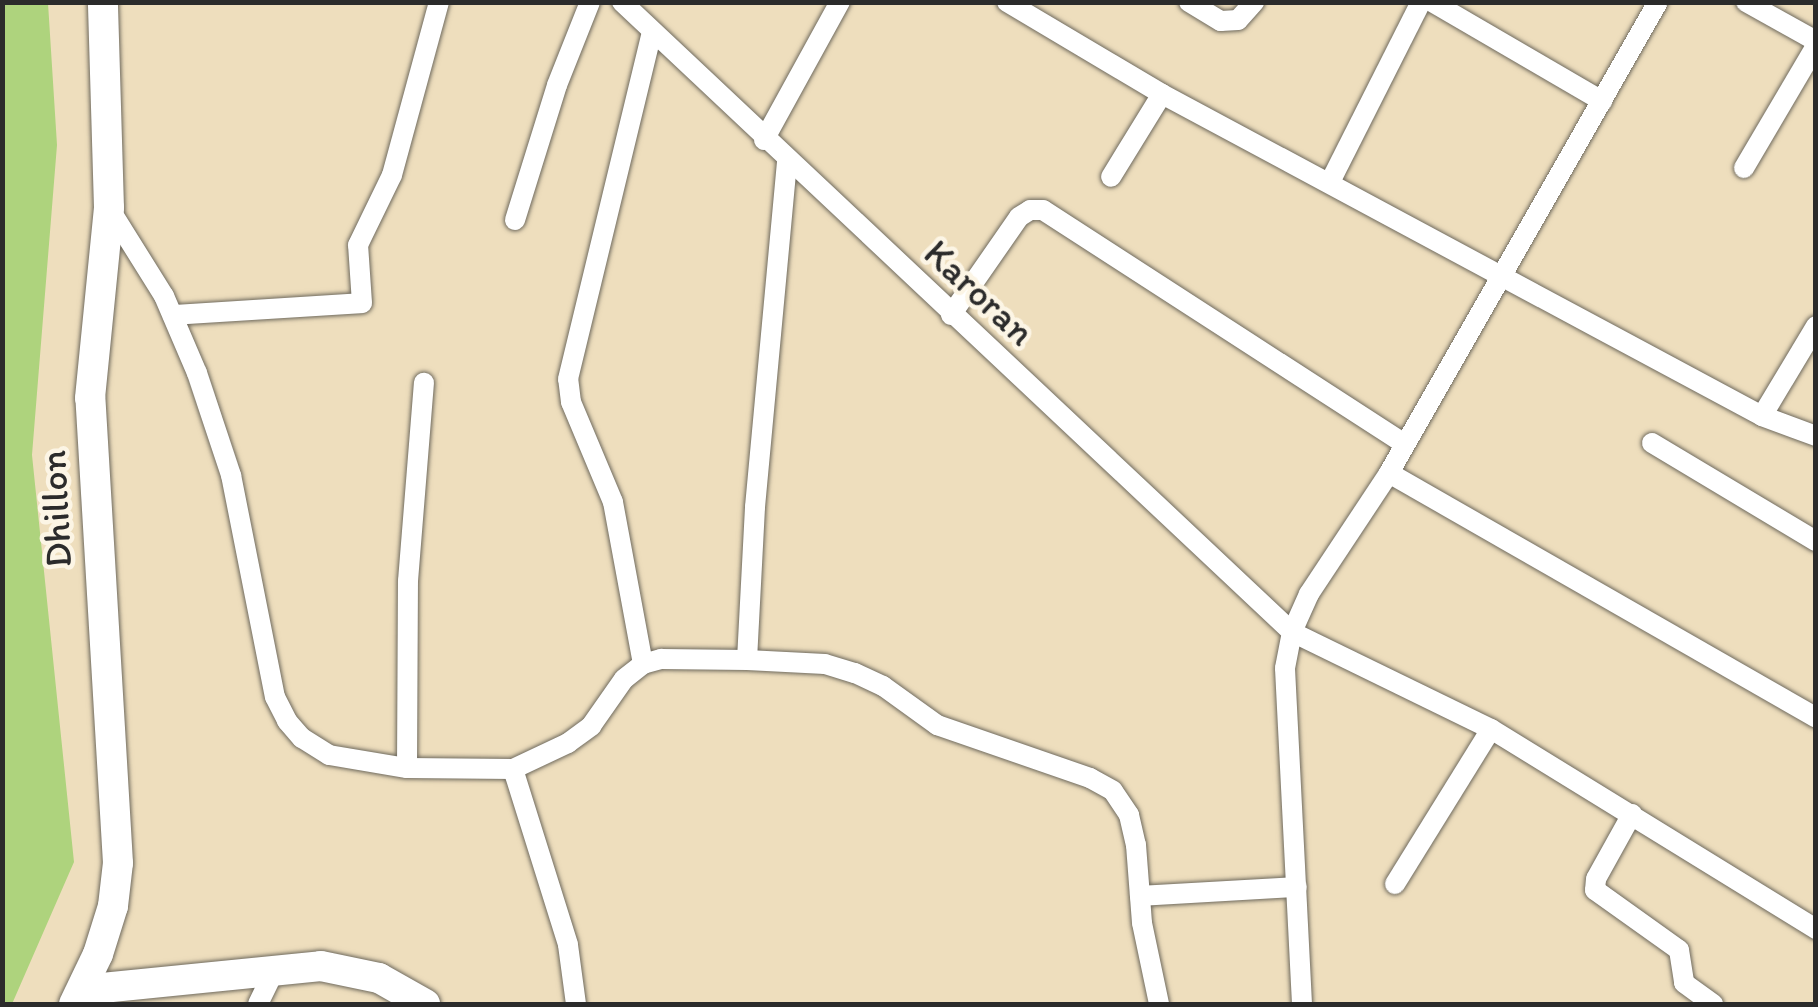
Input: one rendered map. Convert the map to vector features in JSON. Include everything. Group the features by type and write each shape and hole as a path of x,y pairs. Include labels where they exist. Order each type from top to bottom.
{"street":[{"name":"Dhillon","path":"78,997 113,906 118,862 90,398 109,208 103,2"},
{"path":"173,315 362,302 358,244 392,174 439,2"},
{"path":"515,220 557,85 590,2"},
{"name":"Karoran","path":"622,2 787,162 1292,632 1491,729 1816,929"},
{"path":"764,140 840,2"},
{"path":"1007,2 1162,94 1762,416 1816,436"},
{"path":"1188,2 1221,22 1238,20 1254,2"},
{"path":"1330,182 1421,2"},
{"path":"1432,2 1602,102"},
{"path":"1302,1004 1285,668 1292,632 1309,594 1388,473 1658,2"},
{"path":"1744,168 1816,44 1746,2"},
{"path":"643,664 613,502 571,402 568,379 652,32"},
{"path":"1111,177 1162,94"},
{"path":"747,660 754,508 787,162"},
{"path":"109,208 173,315 231,475 275,697 286,721 302,738 329,755 406,768 513,769 556,750 591,726 624,679 643,664 661,660 747,660 825,664 855,673 883,686 937,725 1090,778 1113,791 1129,815 1159,1004"},
{"path":"952,316 1019,217 1030,210 1042,210 1405,444"},
{"path":"1762,416 1816,326"},
{"path":"406,768 408,581 424,383"},
{"path":"1652,443 1816,541"},
{"path":"1388,473 1816,718"},
{"path":"1395,884 1491,729"},
{"path":"513,769 568,945 576,1004"},
{"path":"1632,814 1596,879 1595,890 1680,950 1684,983 1713,1004"},
{"path":"1140,896 1297,887"},
{"path":"78,997 322,966 379,978 426,1004"},
{"path":"258,1004 274,971"}],"green space":[{"path":"2,3 48,3 57,145 32,455 74,862 12,1004 2,1004"}]}
